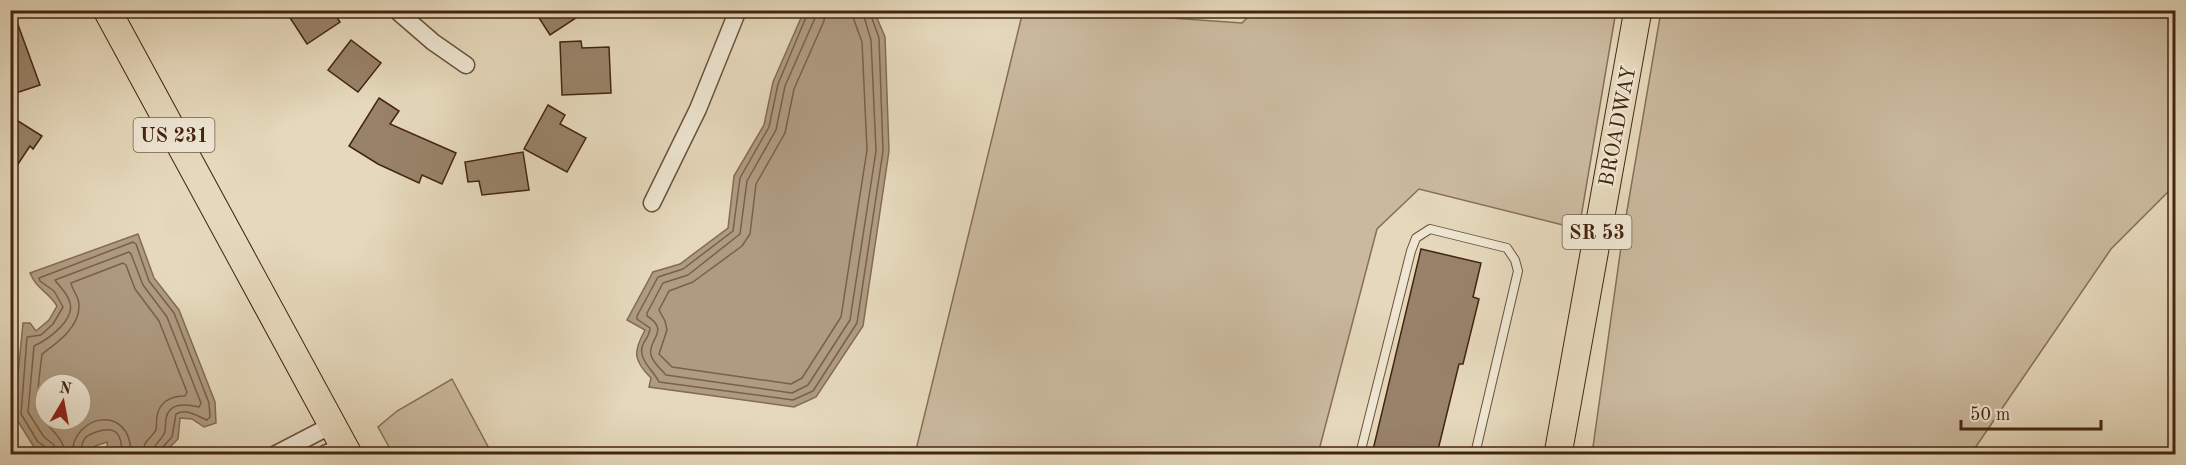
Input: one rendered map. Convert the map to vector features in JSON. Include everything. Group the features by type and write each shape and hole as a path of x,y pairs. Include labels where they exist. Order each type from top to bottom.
{"main road":[{"name":"US 231","path":"107,10 337,445"},
{"name":"BROADWAY","path":"1558,454 1638,10"}],"street":[{"path":"396,10 433,42 466,65"},
{"path":"652,202 698,109 738,10"},
{"path":"276,454 337,445"}],"lane":[{"path":"1360,454 1411,251 1416,238 1430,229 1507,248 1515,260 1518,271 1475,454"}],"shaded area":[{"path":"1255,10 1616,11 1579,229 1419,189 1377,229 1318,454 915,454 1023,11 1070,11 1242,23"},
{"path":"1661,11 2175,11 2175,185 2111,249 1975,448 1976,454 1592,454 1622,240"},
{"path":"452,379 492,454 393,454 378,427 397,411"}],"water":[{"path":"804,11 874,11 885,37 889,151 863,326 816,397 794,407 649,387 651,378 641,366 637,356 638,344 645,330 627,320 653,272 680,264 728,228 734,176 764,125 773,82"},
{"path":"138,234 154,278 179,310 215,402 216,423 204,427 192,419 180,418 178,439 163,454 108,454 107,442 95,446 94,454 46,454 34,447 14,415 23,323 30,323 36,331 49,320 57,306 30,273"}],"building":[{"path":"285,10 332,10 340,22 307,44"},
{"path":"534,10 588,10 550,35"},
{"path":"10,11 13,11 40,85 10,95"},
{"path":"351,40 381,63 358,92 328,70"},
{"path":"581,41 582,48 609,47 611,93 562,95 560,42"},
{"path":"379,98 399,111 390,124 456,153 442,184 422,175 419,183 378,164 349,146"},
{"path":"548,105 565,115 560,124 586,138 567,172 524,149"},
{"path":"10,116 42,136 33,149 30,146 10,176"},
{"path":"523,152 529,190 482,195 479,181 468,182 465,162"},
{"path":"1421,249 1481,263 1473,297 1479,299 1463,364 1459,364 1437,454 1372,454"}]}
